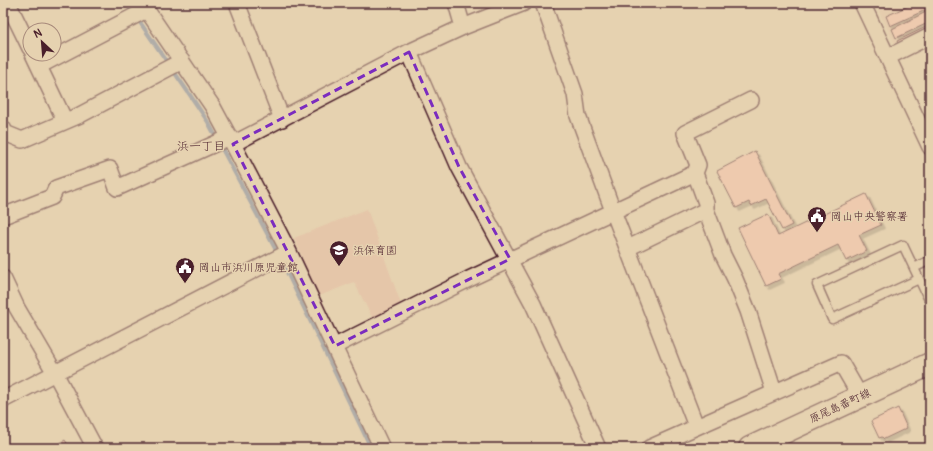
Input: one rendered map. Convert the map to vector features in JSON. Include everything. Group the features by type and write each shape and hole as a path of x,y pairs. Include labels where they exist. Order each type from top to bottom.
{"main road":[{"name":"原尾島番町線","path":"750,448 930,364"}],"street":[{"path":"8,3 22,32"},
{"path":"237,3 282,119"},
{"path":"456,3 463,27"},
{"path":"3,216 52,198 56,188 110,169 117,188 225,141 282,119 408,52 463,27 524,3"},
{"path":"543,3 575,94 578,116 696,426"},
{"path":"862,3 930,147"},
{"path":"62,48 140,11 175,65 213,107 225,141 283,255 335,346 382,448"},
{"path":"888,57 930,36"},
{"path":"408,52 459,167 533,304 598,448"},
{"path":"37,62 65,121"},
{"path":"3,128 6,133 22,140 65,121 175,65"},
{"path":"751,100 685,133 698,165 695,173 706,203 706,210 723,256 735,279 748,311 774,392"},
{"path":"335,346 510,259 695,173"},
{"path":"628,248 706,210"},
{"path":"3,400 283,255"},
{"path":"3,278 17,308 56,373 95,448"},
{"path":"649,448 841,363 860,396"}],"lane":[{"path":"919,278 832,319 816,285 903,245 919,278 930,302"},
{"path":"914,268 930,260"}],"highlighted area":[{"path":"409,52 459,167 510,259 335,346 233,144"}],"shaded area":[{"path":"875,3 930,3 930,32 897,48"},
{"path":"367,209 402,307 374,321 354,282 317,297 299,262 303,259 294,238"}],"building":[{"path":"915,3 930,3 930,8 890,26 886,16"},
{"path":"930,10 930,22 896,38 892,29"},
{"path":"930,25 930,30 899,45 897,41"},
{"path":"755,151 792,225 782,230 766,199 751,206 749,202 736,208 717,171"},
{"path":"866,194 881,225 859,235 867,251 846,261 838,245 778,274 781,279 766,286 738,228 768,214 778,236"},
{"path":"898,408 907,428 884,439 882,437 879,438 871,421"},
{"path":"65,440 70,448 52,448"}],"waterway":[{"path":"126,3 133,12"},
{"path":"137,18 208,122 217,139"},
{"path":"220,145 278,254"},
{"path":"281,260 371,448"}],"place":[{"name":"岡山中央警察署","path":"817,233"},
{"name":"浜保育園","path":"339,267"},
{"name":"岡山市浜川原児童館","path":"185,284"}],"district":[{"name":"浜一丁目","path":"201,146"}]}
